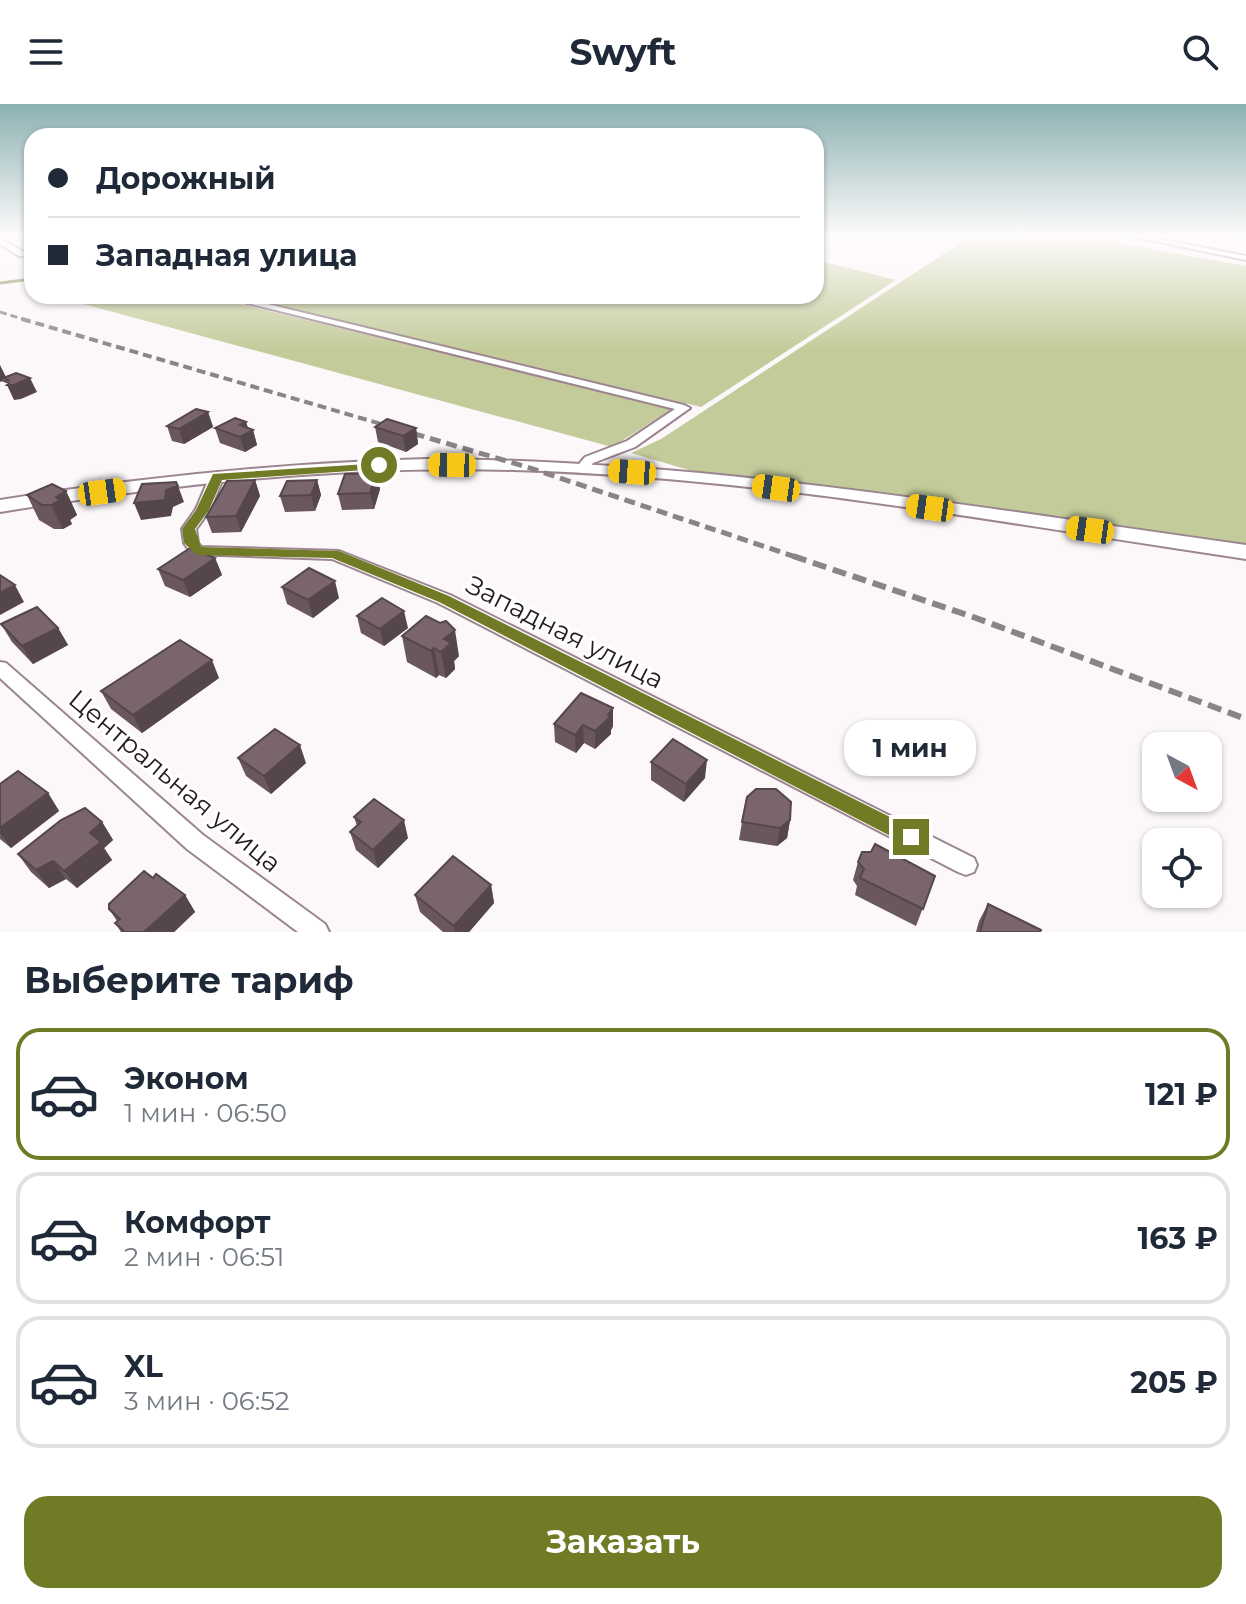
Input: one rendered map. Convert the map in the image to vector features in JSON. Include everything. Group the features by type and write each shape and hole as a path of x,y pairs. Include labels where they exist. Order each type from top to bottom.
{"street":[{"path":"256,304 684,408 631,444 589,460 581,469"},
{"path":"0,506 217,476 379,465 581,469 683,475 1246,552"},
{"name":"Западная улица","path":"217,476 203,510 189,529 191,543 197,551 334,554 444,599 966,865"},
{"name":"Центральная улица","path":"0,668 195,842 317,932"}],"green space":[{"path":"824,275 875,275 896,280 701,407 270,304 824,304"},
{"path":"912,275 1246,275 1246,550 877,504 706,475 631,453 661,439"},
{"path":"84,304 241,304 672,409 612,447"}],"building":[{"path":"16,373 30,378 7,385 9,383 4,381 8,380 3,378"},
{"path":"196,409 208,412 179,429 167,426"},
{"path":"235,418 246,422 240,425 253,430 240,437 215,428"},
{"path":"387,419 416,428 403,436 375,427"},
{"path":"376,473 370,493 338,494 345,474"},
{"path":"255,480 236,516 206,517 227,481"},
{"path":"317,480 311,495 280,496 287,481"},
{"path":"176,482 178,486 166,490 165,500 134,503 142,484"},
{"path":"52,484 66,491 56,497 60,500 51,505 42,505 27,495"},
{"path":"190,548 215,558 183,580 158,569"},
{"path":"309,568 335,581 308,600 282,587"},
{"path":"0,575 15,585 0,593"},
{"path":"382,598 404,611 380,629 357,616"},
{"path":"37,607 58,628 22,646 1,624"},
{"path":"426,616 440,623 446,621 455,630 444,639 451,643 441,652 434,648 431,651 402,636"},
{"path":"180,640 212,660 133,715 101,691"},
{"path":"581,693 613,708 608,715 611,716 595,731 583,725 575,735 554,724"},
{"path":"275,729 300,745 264,776 238,758"},
{"path":"673,739 707,760 686,784 651,762"},
{"path":"18,771 48,793 0,828 0,784"},
{"path":"756,789 776,789 791,802 790,820 780,828 742,822 747,797"},
{"path":"374,799 404,820 373,850 350,832 361,822 354,817"},
{"path":"85,808 102,822 90,833 101,842 64,871 53,861 36,870 18,854 61,820"},
{"path":"875,844 935,876 923,909 860,878 864,869 858,862 862,852 871,852"},
{"path":"453,856 491,885 454,926 415,895"},
{"path":"144,871 153,878 156,874 185,895 144,932 125,932 115,923 120,919 109,909 109,904"},
{"path":"988,904 1041,930 1040,932 980,932"}],"waterway":[{"path":"0,283 24,280"}],"railway":[{"path":"0,312 29,321"},
{"path":"22,319 388,426"},
{"path":"381,424 527,467 799,558"},
{"path":"793,556 976,618 1246,719"}],"route":[{"path":"379,465 217,476 203,510 189,529 191,543 197,551 281,550 334,554 444,599 911,837"}]}
